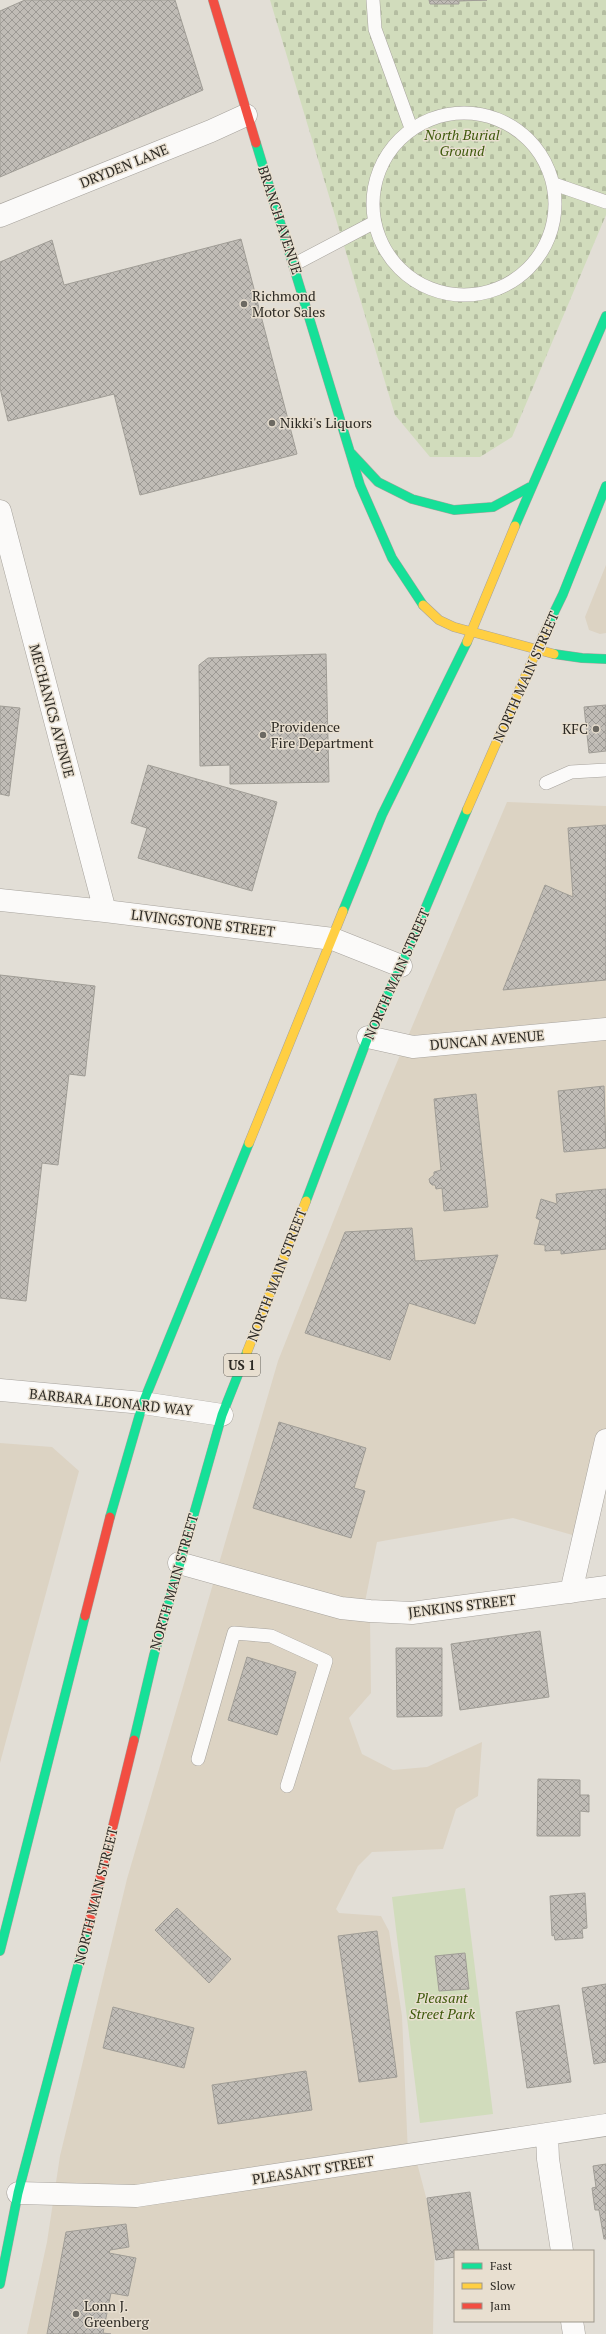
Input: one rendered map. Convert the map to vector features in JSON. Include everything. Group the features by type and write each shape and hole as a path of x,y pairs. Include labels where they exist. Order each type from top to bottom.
{"main road":[{"name":"BRANCH AVENUE","path":"213,0 246,115 295,264 351,453 373,517 415,595 439,620 472,632 580,659 606,659"},
{"path":"0,1951 122,1470 143,1402 333,939 382,815 472,632 530,487 606,316"},
{"path":"351,453 378,482 412,499 454,510 493,507 530,487"},
{"name":"NORTH MAIN STREET","path":"0,2284 18,2193 112,1835 154,1655 222,1415 285,1257 368,1037 401,966 536,649 563,594 606,486"}],"street":[{"name":"DRYDEN LANE","path":"0,216 211,131 246,115"},
{"name":"MECHANICS AVENUE","path":"0,511 105,911"},
{"name":"LIVINGSTONE STREET","path":"0,900 105,911 333,939 401,966"},
{"name":"DUNCAN AVENUE","path":"368,1037 413,1047 606,1029"},
{"name":"BARBARA LEONARD WAY","path":"0,1390 143,1402 222,1415"},
{"path":"571,1592 606,1440"},
{"name":"JENKINS STREET","path":"179,1563 341,1608 370,1611 412,1613 606,1587"},
{"name":"PLEASANT STREET","path":"18,2193 136,2196 606,2125"},
{"path":"547,2134 548,2160 562,2250"},
{"path":"572,2322 574,2334"}],"lane":[{"path":"373,0 375,29 411,128"},
{"path":"480,112 514,126 540,151 554,184 555,220 542,254 517,280 484,294 447,295 414,282 388,256 373,223 372,188 386,154 411,128 444,114 480,112"},
{"path":"554,184 606,202"},
{"path":"295,264 373,223"},
{"path":"546,783 571,772 606,770"},
{"path":"198,1759 234,1633 271,1636 326,1661 287,1786"}],"shaded area":[{"path":"606,565 606,633 600,634 589,630 585,617"},
{"path":"507,802 606,806 606,1480 583,1538 513,1518 377,1542 363,1612 370,1619 371,1693 349,1718 362,1754 393,1770 427,1767 482,1742 478,1796 456,1809 443,1849 372,1852 358,1866 336,1909 339,1913 381,1916 389,1931 402,2016 408,2154 417,2163 435,2231 433,2334 27,2334 47,2242 60,2156 127,1879 278,1361 384,1093"},
{"path":"0,1443 52,1447 79,1471 0,1763"}],"green space":[{"name":"North Burial Ground","path":"270,0 606,0 606,215 512,437 480,457 430,457 395,415"},
{"name":"Pleasant Street Park","path":"465,1888 493,2114 420,2123 392,1897"}],"building":[{"path":"25,0 175,0 203,90 0,177 0,11"},
{"path":"429,0 487,0 459,1 459,4 430,4"},
{"path":"241,239 297,454 140,495 114,394 8,421 0,388 0,262 52,240 64,285"},
{"name":"Providence Fire Department","path":"326,654 329,782 230,784 230,765 200,766 199,665 208,658"},
{"name":"KFC","path":"606,705 606,751 589,753 584,707"},
{"path":"0,706 20,708 9,796 0,794"},
{"path":"148,765 277,802 252,891 138,858 147,828 131,823"},
{"path":"606,825 606,980 503,990 545,885 573,897 568,828"},
{"path":"0,975 95,986 85,1076 69,1074 58,1165 42,1163 26,1301 0,1298"},
{"path":"604,1086 606,1148 564,1152 558,1091"},
{"path":"476,1094 488,1207 444,1211 442,1188 436,1189 435,1185 430,1183 429,1179 434,1175 434,1172 441,1170 434,1099"},
{"path":"606,1189 606,1249 561,1254 561,1250 545,1251 545,1245 534,1244 540,1220 536,1218 541,1199 557,1204 556,1194"},
{"path":"412,1228 415,1261 498,1255 475,1324 409,1303 390,1360 305,1333 345,1232"},
{"path":"279,1422 366,1448 354,1488 365,1491 351,1538 253,1508"},
{"path":"540,1631 549,1697 460,1710 451,1644"},
{"path":"396,1648 442,1648 442,1716 397,1717"},
{"path":"247,1657 296,1672 277,1735 228,1720"},
{"path":"538,1779 580,1780 580,1795 589,1795 589,1812 580,1811 580,1836 537,1836"},
{"path":"585,1893 587,1928 582,1929 583,1938 555,1940 554,1935 552,1936 550,1896"},
{"path":"177,1908 231,1959 209,1983 155,1930"},
{"path":"377,1931 397,2077 359,2082 338,1936"},
{"path":"465,1953 469,1989 439,1991 435,1956"},
{"path":"606,1984 606,2062 594,2064 582,1988"},
{"path":"559,2005 571,2082 527,2088 516,2012"},
{"path":"113,2007 194,2028 184,2068 103,2048"},
{"path":"306,2071 312,2110 218,2124 212,2085"},
{"path":"606,2164 606,2239 604,2239 599,2210 595,2210 592,2188 596,2187 593,2166"},
{"path":"470,2192 479,2250 454,2250 454,2257 436,2260 427,2198"},
{"path":"126,2224 129,2247 110,2250 109,2253 136,2258 128,2296 111,2293 103,2333 111,2334 47,2334 66,2232"}],"traffic: fast":[{"path":"256,143 360,485 392,558 423,605"},
{"path":"515,526 606,316"},
{"path":"351,453 378,482 412,499 454,510 493,507 530,487"},
{"path":"546,629 563,594 606,486"},
{"path":"343,911 382,815 467,642"},
{"path":"554,654 582,658 606,659"},
{"path":"306,1201 368,1037 401,966 467,810"},
{"path":"110,1517 143,1403 249,1143"},
{"path":"134,1740 154,1655 222,1415 247,1352"},
{"path":"0,1951 85,1616"},
{"path":"0,2284 18,2193 88,1928"}],"traffic: slow":[{"path":"467,642 515,526"},
{"path":"423,605 439,620 454,627 554,654"},
{"path":"467,810 546,629"},
{"path":"249,1143 343,911"},
{"path":"247,1352 306,1201"}],"traffic: jam":[{"path":"213,0 256,143"},
{"path":"85,1616 110,1517"},
{"path":"88,1928 134,1740"}],"place":[{"name":"Richmond Motor Sales","path":"244,304"},
{"name":"Nikki's Liquors","path":"272,423"},
{"name":"KFC","path":"596,729"},
{"name":"Providence Fire Department","path":"263,735"},
{"name":"Lonn J. Greenberg","path":"76,2314"}]}
